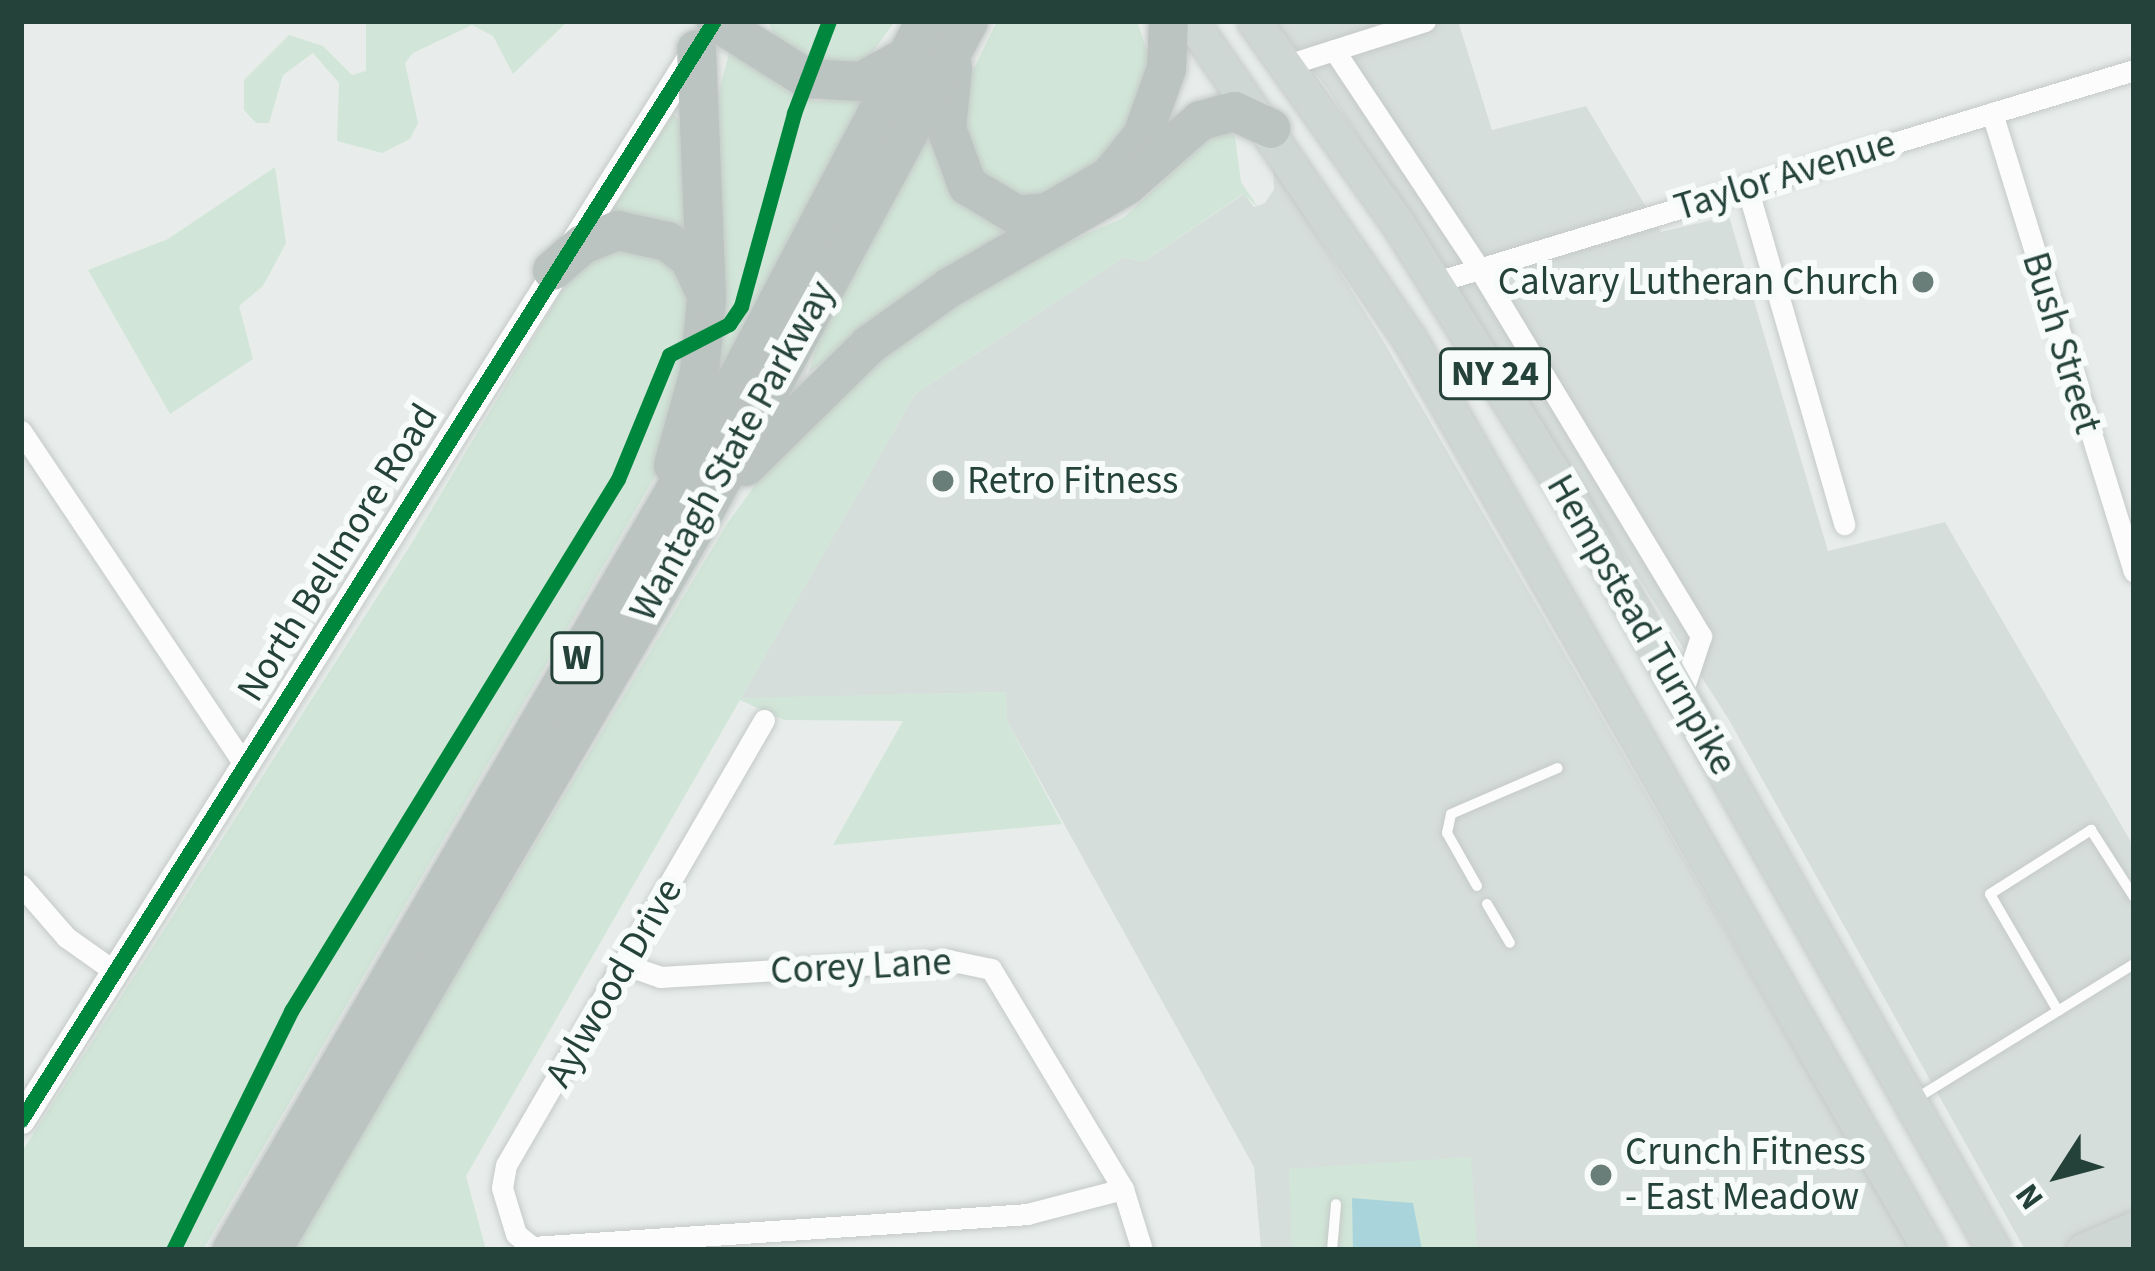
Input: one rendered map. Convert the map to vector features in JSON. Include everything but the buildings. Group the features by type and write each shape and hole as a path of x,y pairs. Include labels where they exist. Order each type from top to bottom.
{"highway":[{"path":"758,21 796,76"},
{"path":"962,35 946,128 952,162 991,205 1017,215 1047,212 1109,176 1142,135 1166,68 1168,21"},
{"path":"659,512 699,371 706,298 709,30 796,76 846,84 916,39"},
{"name":"Wantagh State Parkway","path":"271,1250 698,520 962,35"},
{"name":"Wantagh State Parkway","path":"230,1250 433,914 916,39"},
{"path":"698,520 824,382 935,296 1126,185 1206,117 1239,112 1270,128"},
{"path":"552,270 599,234 647,234 689,259 706,298"}],"main road":[{"name":"Hempstead Turnpike","path":"1191,21 1270,128 1409,338 1929,1250"},
{"name":"Hempstead Turnpike","path":"1254,21 1436,282 1571,500 1994,1250"},
{"path":"1409,338 1429,326 1446,336 1571,500"},
{"path":"2083,1250 2134,1228"}],"street":[{"path":"1287,65 1425,21"},
{"name":"North Bellmore Road","path":"21,1120 552,270 709,30"},
{"name":"Hempstead Turnpike","path":"1334,50 1479,268 1701,636 1681,696"},
{"name":"Taylor Avenue","path":"1436,282 2134,70"},
{"name":"Bush Street","path":"1992,113 2134,572"},
{"path":"1747,187 1844,524"},
{"path":"21,431 245,765"},
{"name":"Aylwood Drive","path":"764,720 506,1165 504,1208 532,1247 1027,1214 1123,1189"},
{"path":"21,885 66,937 114,971"},
{"name":"Corey Lane","path":"626,965 660,977 947,960 991,969 1123,1189 1142,1250"}],"lane":[{"path":"1477,886 1447,833 1451,814 1558,768"},
{"path":"2058,1010 1990,893 2091,830 2134,897"},
{"path":"1487,904 1510,943"},
{"path":"1910,1103 2134,964"},
{"path":"1332,1250 1336,1204"}],"shaded area":[{"path":"1274,21 1374,21 1378,32 1408,21 1458,21 1492,130 1586,106 1661,232 1729,216 1828,551 1945,522 2134,847 2134,1250 2025,1250 1729,720 1327,88"},
{"path":"1273,166 1382,339 1911,1250 1261,1250 1254,1167 1007,721 1005,692 740,699 915,394 1124,257 1143,262 1244,194 1254,207 1265,203 1274,189"}],"green space":[{"path":"366,21 568,21 513,74 493,36 472,25 413,53 405,63 418,123 410,139 382,153 337,141 339,83 313,53 283,75 269,123 256,123 244,110 244,80 289,35 323,46 352,75 366,71"},
{"path":"768,21 895,21 869,57 822,72 776,40"},
{"path":"997,21 1137,21 1152,66 1117,156 1030,205 962,164 965,87"},
{"path":"731,46 785,90 817,101 863,96 715,389 706,140"},
{"path":"673,114 680,121 688,236 609,215"},
{"path":"1224,126 1235,137 1241,182 1258,207 1243,194 1143,262 1124,257 915,394 741,698 1006,692 1007,721 1062,824 833,845 903,721 784,720 740,700 466,1176 486,1250 291,1250 727,524 788,439 847,378 984,279 1123,218"},
{"path":"927,131 946,182 973,212 1012,230 809,372 826,314"},
{"path":"275,167 286,243 263,286 239,306 253,359 170,414 88,270 168,239"},
{"path":"602,248 658,253 681,274 695,303 676,421 654,478 564,634 203,1250 21,1250 21,1153 410,546 564,287"},
{"path":"1471,1157 1477,1250 1292,1250 1289,1169"}],"water":[{"path":"1352,1198 1413,1203 1422,1250 1353,1250"}],"cycle path":[{"path":"21,1120 714,21"},
{"path":"173,1250 291,1011 618,479 669,355 729,324 741,306 794,113 829,21"}],"place":[{"name":"Calvary Lutheran Church","path":"1923,282"},
{"name":"Retro Fitness","path":"943,481"},
{"name":"Crunch Fitness - East Meadow","path":"1601,1175"}]}
